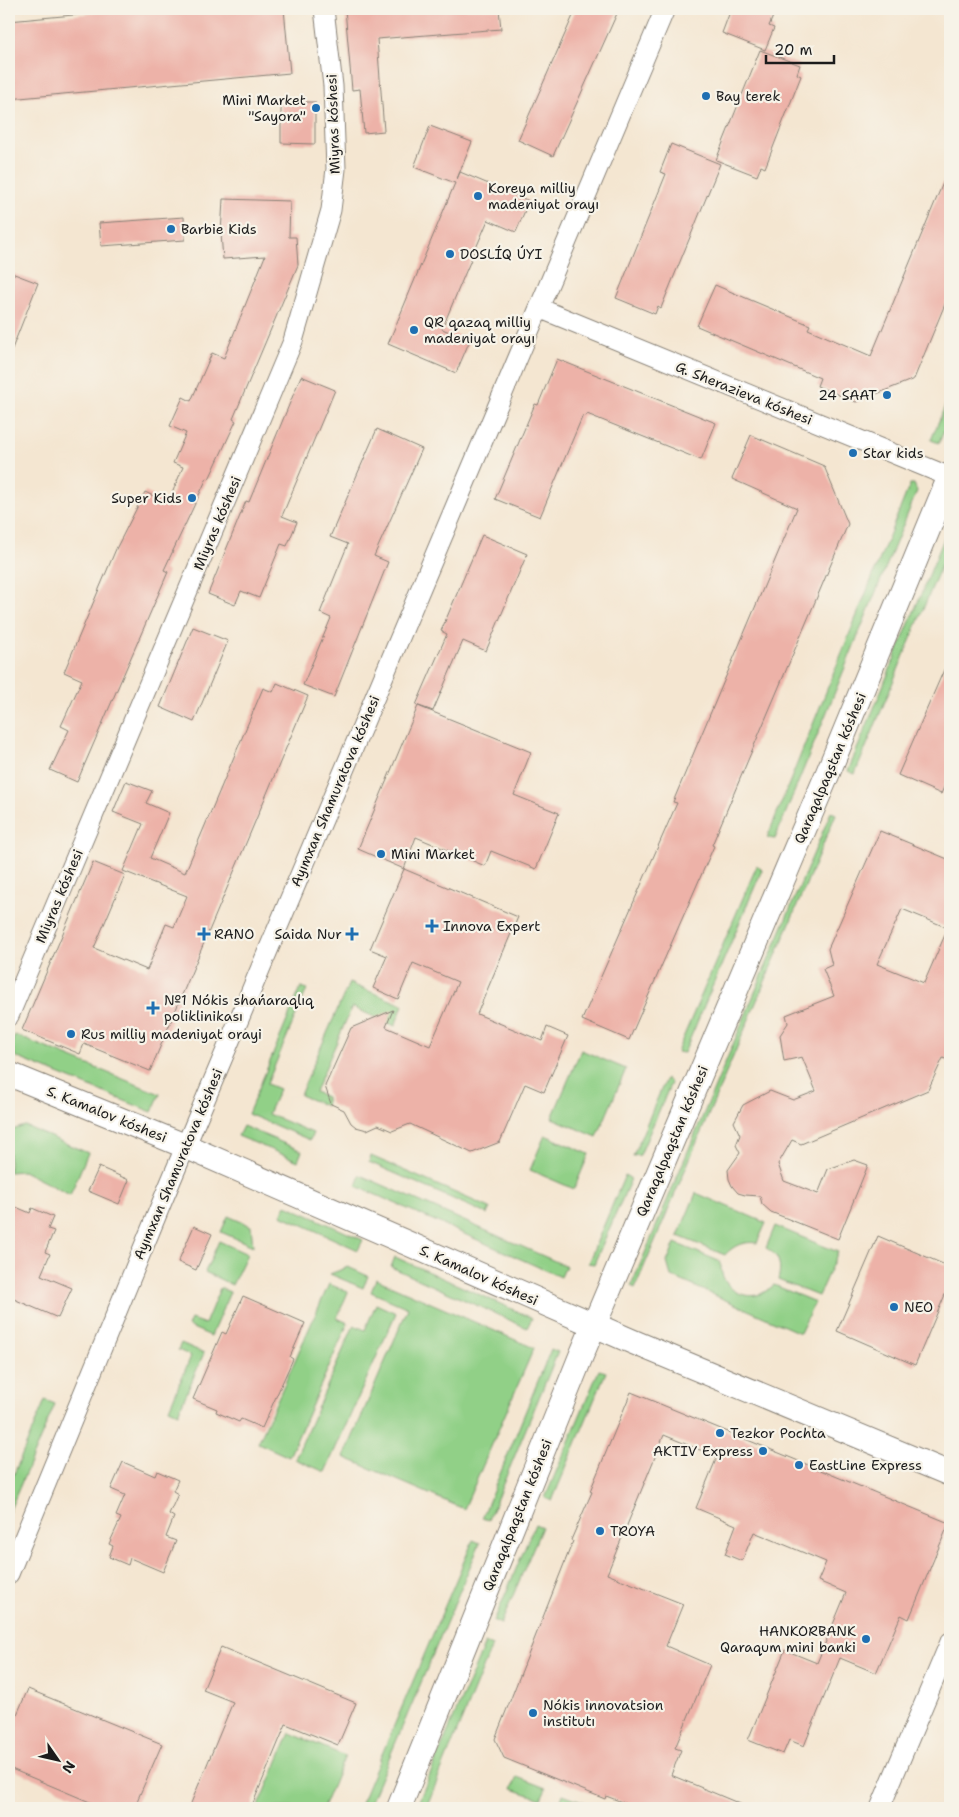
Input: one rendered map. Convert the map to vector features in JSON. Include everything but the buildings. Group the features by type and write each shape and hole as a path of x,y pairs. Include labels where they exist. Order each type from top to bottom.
{"street":[{"name":"Miyras kóshesi","path":"9,1016 293,341 331,210 336,169 333,86 324,9"},
{"name":"Ayımxan Shamuratova kóshesi","path":"9,1574 185,1146 665,9"},
{"name":"G. Sherazieva kóshesi","path":"539,308 950,476"},
{"name":"Qaraqalpaqstan kóshesi","path":"399,1808 594,1324 827,775 950,476"},
{"name":"S. Kamalov kóshesi","path":"9,1074 185,1146 594,1324 950,1474"},
{"path":"880,1808 950,1642"}],"green space":[{"path":"950,394 950,416 939,443 931,440"},
{"path":"910,484 914,484 917,491 775,839 767,838"},
{"path":"950,524 950,544 855,774 848,771"},
{"path":"831,812 836,814 635,1288 631,1286"},
{"path":"757,865 762,870 684,1053 677,1052"},
{"path":"349,983 403,1005 395,1026 352,1007 315,1092 326,1097 326,1106 300,1095"},
{"path":"301,987 307,989 267,1084 279,1089 268,1114 313,1133 310,1140 248,1114"},
{"path":"15,1035 160,1094 152,1112 16,1057 12,1046"},
{"path":"581,1050 626,1069 597,1137 552,1118"},
{"path":"666,1078 671,1083 640,1155 633,1156"},
{"path":"25,1126 88,1153 70,1195 23,1171 9,1172 9,1131"},
{"path":"243,1126 302,1151 298,1161 238,1136"},
{"path":"545,1135 589,1154 574,1189 530,1170"},
{"path":"371,1156 490,1208 487,1214 369,1162"},
{"path":"360,1175 566,1266 561,1277 356,1186"},
{"path":"625,1175 631,1179 594,1264 588,1263"},
{"path":"696,1193 766,1223 757,1243 740,1244 725,1255 678,1236"},
{"path":"286,1205 363,1240 358,1250 281,1215"},
{"path":"228,1216 251,1226 253,1246 221,1232"},
{"path":"775,1226 838,1252 818,1296 778,1280 780,1270 777,1257 766,1248"},
{"path":"219,1241 247,1254 232,1285 205,1272"},
{"path":"675,1243 721,1262 721,1269 726,1282 736,1292 749,1296 766,1291 774,1285 815,1302 800,1333 671,1276 667,1262"},
{"path":"395,1257 532,1318 527,1328 391,1267"},
{"path":"348,1267 368,1276 363,1288 330,1274"},
{"path":"376,1279 534,1348 464,1509 344,1457 408,1308 371,1292"},
{"path":"329,1284 348,1292 337,1318 348,1323 289,1457 258,1443"},
{"path":"220,1288 230,1292 211,1336 188,1326 191,1319 205,1324"},
{"path":"376,1304 396,1313 325,1472 295,1459 354,1325 365,1330"},
{"path":"181,1343 204,1353 178,1413 169,1409 191,1356 178,1350"},
{"path":"551,1349 558,1352 488,1520 482,1518"},
{"path":"599,1370 606,1372 552,1501 545,1498"},
{"path":"45,1400 55,1404 9,1512 9,1486"},
{"path":"535,1524 542,1527 501,1624 494,1621"},
{"path":"473,1540 480,1543 368,1808 359,1808"},
{"path":"485,1643 492,1646 426,1808 416,1808"},
{"path":"290,1733 345,1756 323,1808 258,1808"},
{"path":"517,1777 546,1788 541,1799 512,1789"},
{"path":"563,1794 592,1805 590,1808 565,1808 559,1806"}],"place":[{"name":"Bay terek","path":"706,96"},
{"name":"Mini Market \"Sayora\"","path":"316,108"},
{"name":"Koreya milliy madeniyat orayı","path":"478,196"},
{"name":"Barbie Kids","path":"171,229"},
{"name":"DOSLÍQ ÚYI","path":"450,254"},
{"name":"QR qazaq milliy madeniyat orayı","path":"414,330"},
{"name":"24 SAAT","path":"887,395"},
{"name":"Star kids","path":"853,453"},
{"name":"Super Kids","path":"192,498"},
{"name":"Mini Market","path":"381,854"},
{"name":"Innova Expert","path":"432,926"},
{"name":"RANO","path":"204,934"},
{"name":"Saida Nur","path":"352,934"},
{"name":"№1 Nókis shańaraqlıq poliklinikası","path":"153,1008"},
{"name":"Rus milliy madeniyat orayi","path":"71,1034"},
{"name":"NEO","path":"894,1307"},
{"name":"Tezkor Pochta","path":"720,1433"},
{"name":"AKTIV Express","path":"763,1451"},
{"name":"EastLine Express","path":"799,1465"},
{"name":"TROYA","path":"600,1531"},
{"name":"HANKORBANK Qaraqum mini banki","path":"866,1639"},
{"name":"Nókis innovatsion institutı","path":"533,1713"}]}
